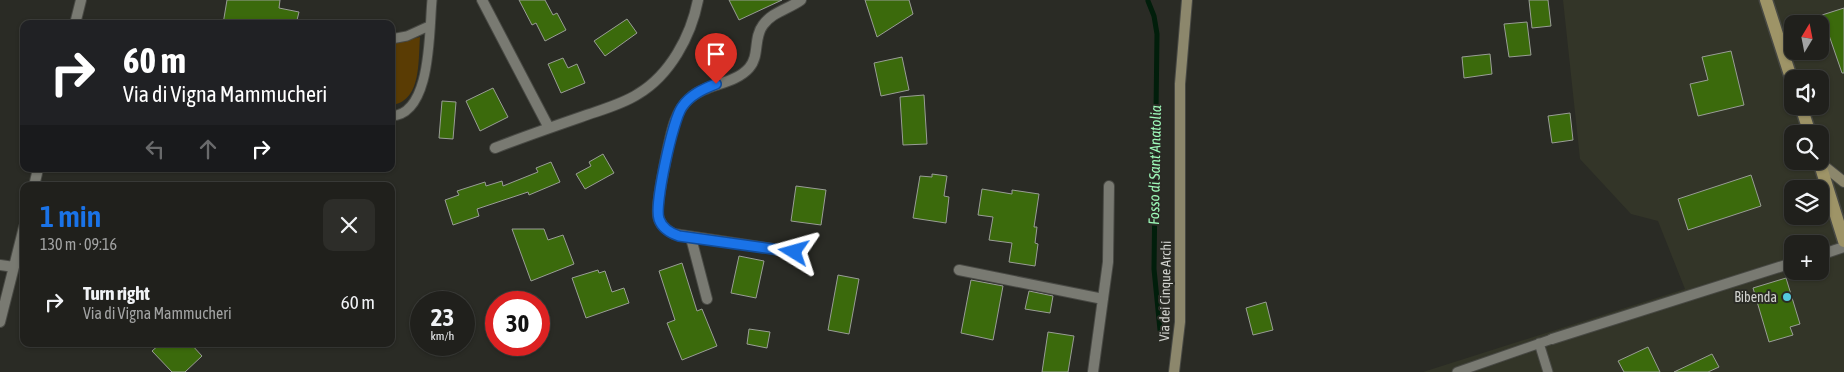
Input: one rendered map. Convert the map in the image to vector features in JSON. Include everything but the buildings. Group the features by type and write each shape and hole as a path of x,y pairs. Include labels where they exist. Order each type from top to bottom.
{"main road":[{"name":"Via dei Cinque Archi","path":"1174,372 1180,322 1180,76 1187,0"},
{"path":"1766,0 1788,70"},
{"path":"1829,169 1844,182"},
{"path":"1822,170 1841,220 1844,241"}],"street":[{"path":"76,20 81,0"},
{"path":"482,0 549,128"},
{"path":"495,148 632,98 652,85 663,74 677,53 688,31 698,0"},
{"path":"794,252 691,238 670,232 662,225 658,215 672,130 682,106 695,94 734,78 749,68 755,57 757,39 762,26 773,16 801,0"},
{"path":"1093,372 1108,262 1109,186"},
{"path":"691,238 707,299"},
{"path":"0,322 20,243"},
{"path":"1829,252 1844,247"},
{"path":"0,265 14,268"},
{"path":"1552,339 1784,266"},
{"path":"959,270 1103,299"}],"lane":[{"path":"395,115 408,111 418,98 424,79 432,0"},
{"path":"395,38 407,36 429,26"},
{"path":"1457,372 1552,339"},
{"path":"1540,343 1548,372"}],"shaded area":[{"path":"1563,0 1844,0 1844,372 1423,372 1685,289 1658,221 1631,214 1580,159"},
{"path":"420,37 418,68 413,88 408,96 401,102 395,104 395,43"}],"waterway":[{"name":"Fosso di Sant'Anatolia","path":"1148,1 1154,16 1157,34 1154,269 1160,330"}],"place":[{"name":"Bibenda","path":"1787,297"}],"route":[{"path":"716,84 691,96 682,106 677,116 672,130 658,204 659,220 665,229 679,236 794,252"}]}
